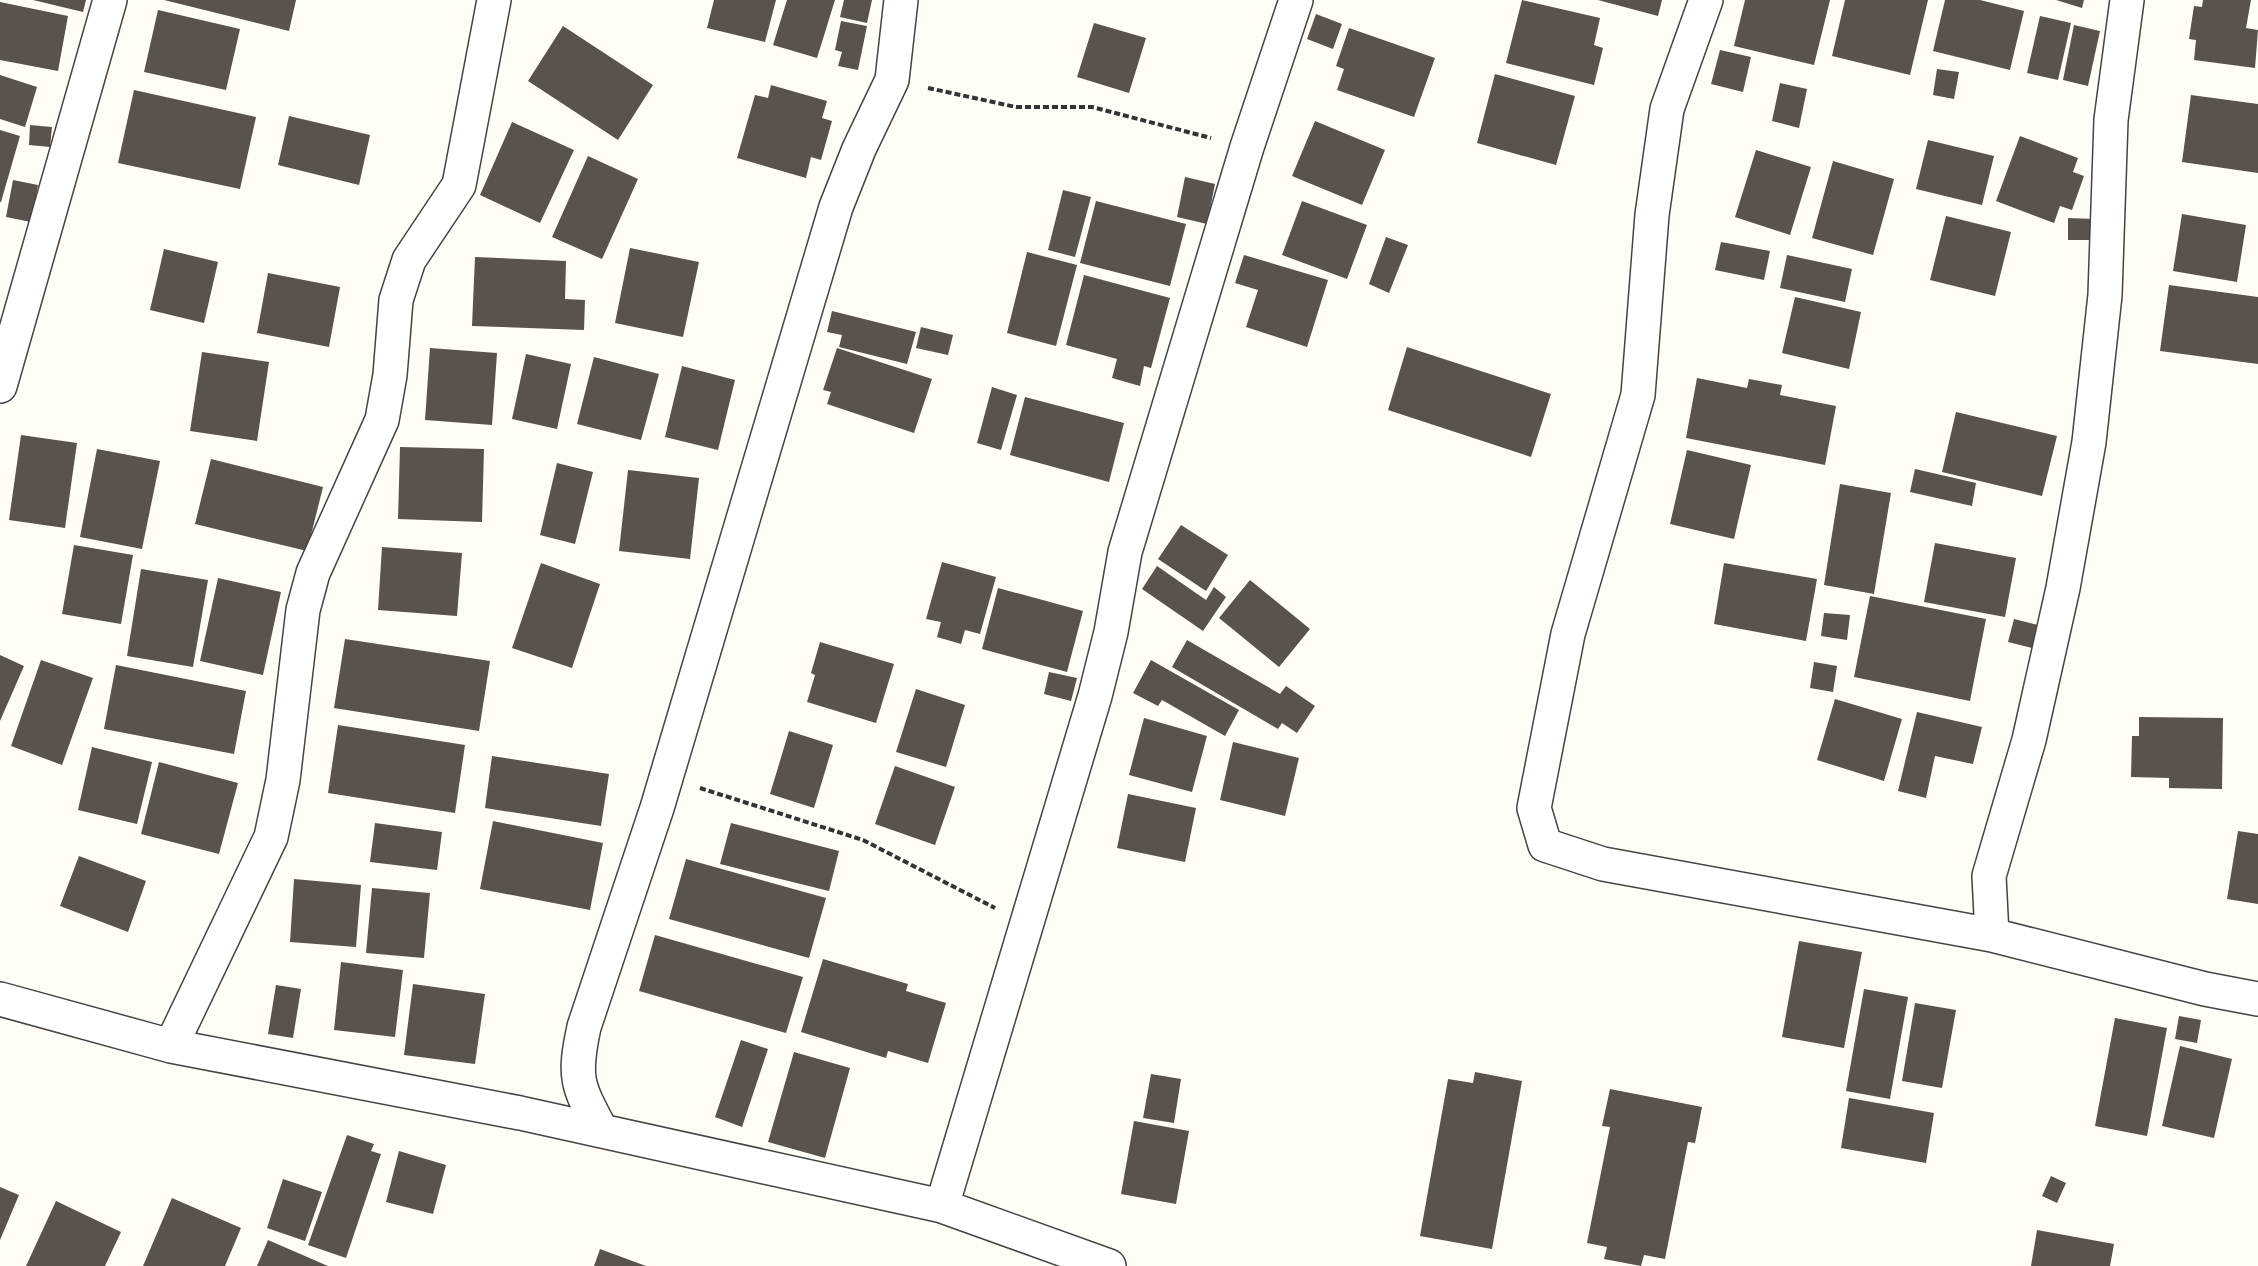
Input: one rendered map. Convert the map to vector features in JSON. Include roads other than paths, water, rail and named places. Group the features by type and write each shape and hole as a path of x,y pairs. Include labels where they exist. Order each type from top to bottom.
{"street":[{"path":"0,386 110,0"},
{"path":"171,1046 271,837 283,780 303,610 313,573 382,420 390,375 396,300 409,260 459,185 494,0"},
{"path":"601,1130 579,1089 577,1057 584,1027 657,808 836,207 859,149 892,80 901,0"},
{"path":"942,1206 1095,696 1112,632 1125,552 1247,147 1296,0"},
{"path":"1706,0 1667,109 1652,215 1638,395 1568,634 1534,808 1545,845 1602,864 1992,935 2205,989 2258,999"},
{"path":"1992,935 1989,876 2029,740 2063,588 2089,442 2105,295 2111,120 2127,0"},
{"path":"0,999 171,1046 601,1130 942,1206 1109,1266"}]}
